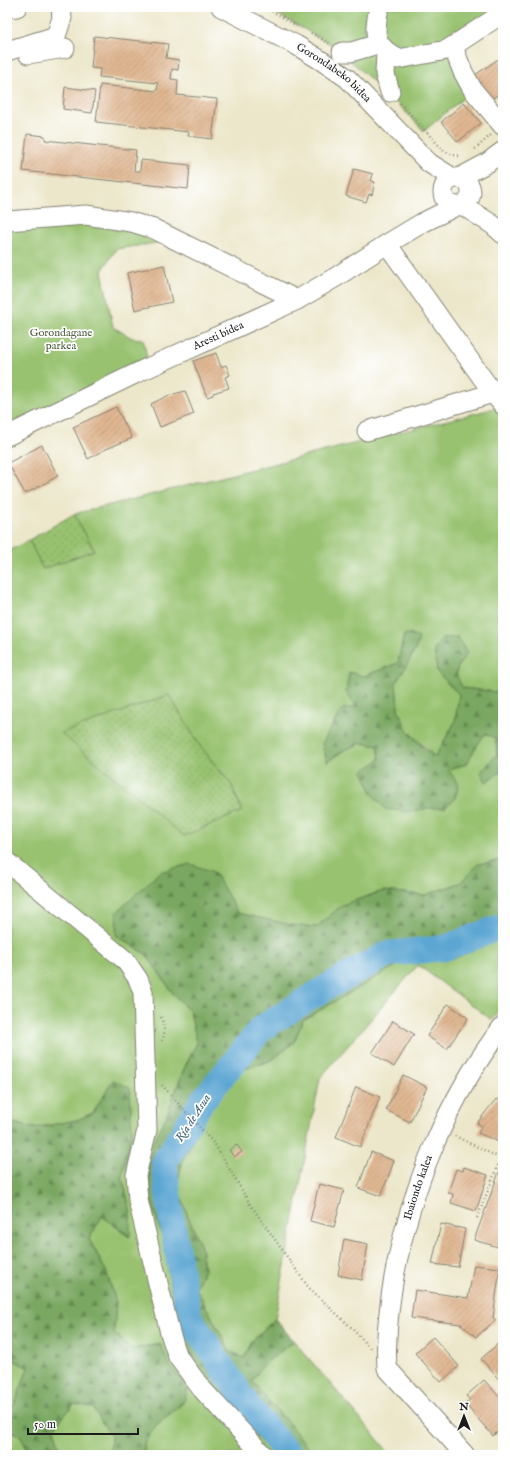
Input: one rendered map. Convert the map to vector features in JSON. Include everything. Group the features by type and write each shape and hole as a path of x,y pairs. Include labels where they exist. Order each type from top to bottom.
{"street":[{"path":"7,51 56,36 62,18 61,7"},
{"name":"Gorondabeko bidea","path":"221,7 296,45 322,60 347,78 457,192"},
{"path":"379,7 375,29 382,48 385,74 390,92"},
{"path":"342,52 382,48 398,59 447,50 503,13"},
{"path":"453,47 463,72 473,90 500,129"},
{"path":"7,56 65,48"},
{"name":"Aresti bidea","path":"7,436 141,371 297,300 422,223 503,151"},
{"path":"457,192 498,230"},
{"path":"7,221 86,215 131,222 154,229 297,300"},
{"path":"367,431 498,399 387,244"},
{"path":"7,862 126,960 138,979 143,992 147,1130 136,1175 138,1200 170,1333 178,1357 201,1388 263,1455"},
{"name":"Ibaiondo kalea","path":"387,1368 387,1339 391,1295 400,1249 416,1191 434,1144 465,1084 503,1026"},
{"path":"387,1368 465,1455"}],"path":[{"path":"390,92 424,131 444,151 459,157 467,156"},
{"path":"474,151 500,129"},
{"path":"160,1082 216,1146 250,1204 309,1288 354,1330 387,1368"},
{"path":"449,1134 500,1158"},
{"path":"477,1218 503,1153"}],"green space":[{"path":"265,7 503,7 447,50 473,90 424,131 395,101 334,46"},
{"name":"Gorondagane parkea","path":"87,221 141,230 163,242 116,249 102,271 113,327 132,338 143,339 147,357 7,429 7,230"},
{"path":"503,403 503,702 497,692 463,688 457,677 457,670 467,653 457,637 447,683 459,694 455,722 435,757 407,730 398,709 396,683 415,651 404,635 398,663 364,676 356,708 327,762 344,750 362,743 378,746 380,759 429,808 445,807 448,769 467,764 475,748 485,734 496,738 500,772 503,757 503,860 478,864 460,883 425,895 383,891 342,905 317,927 291,925 238,913 214,872 116,935 147,955 172,992 190,1012 197,1043 184,1069 166,1117 154,1140 151,1200 163,1239 171,1289 186,1347 199,1371 227,1405 274,1455 144,1455 144,1443 156,1425 183,1403 189,1387 171,1368 160,1344 132,1349 114,1333 115,1302 106,1271 89,1239 102,1216 129,1237 130,1209 122,1176 132,1131 113,1080 93,1113 77,1120 34,1128 9,1122 7,1115 7,552 29,540 43,569 94,550 74,514 488,410","holes":["169,695 200,746 231,784 242,811 184,836"]},
{"path":"74,514 94,550 43,569 29,540"},
{"path":"411,633 419,638 415,651 396,683 398,709 407,730 435,757 455,722 459,694 437,672 434,650 442,638 457,637 467,653 457,670 457,677 463,688 497,692 503,702 503,757 500,772 486,782 481,772 497,754 496,738 485,734 475,748 467,764 448,769 459,785 455,798 445,808 429,808 408,812 385,809 372,793 363,771 380,759 378,746 362,743 344,750 327,762 322,744 343,709 356,707 346,692 349,672 364,676 398,663 404,635"},
{"path":"169,695 200,746 231,784 242,811 184,836 61,733"},
{"path":"503,860 503,936 489,944 455,958 406,960 303,1020 294,1042 272,1060 245,1069 216,1097 183,1159 177,1185 201,1247 204,1269 196,1288 230,1351 244,1358 252,1341 275,1319 294,1341 263,1365 252,1381 315,1455 274,1455 227,1405 199,1371 186,1347 171,1289 163,1239 151,1200 148,1172 154,1140 166,1117 184,1069 197,1043 190,1012 172,992 147,955 116,935 117,912 160,872 190,864 214,872 238,913 291,925 317,927 342,905 383,891 425,895 460,883 478,864"},
{"path":"503,936 503,1007 492,1020 418,965 320,1078 275,1319 252,1341 244,1358 229,1351 196,1288 204,1269 201,1247 177,1185 183,1159 216,1097 245,1069 272,1060 294,1042 303,1020 406,960 455,958 489,944"},
{"path":"113,1080 130,1088 132,1131 122,1176 130,1209 130,1237 102,1216 89,1239 106,1271 116,1302 114,1333 132,1349 160,1344 171,1368 189,1387 183,1403 156,1425 144,1443 144,1455 110,1455 111,1436 92,1407 74,1404 54,1428 62,1455 29,1455 21,1436 7,1428 7,1410 15,1404 28,1368 14,1360 11,1333 7,1321 7,1115 9,1122 34,1128 77,1120 93,1113"},
{"path":"7,1321 11,1333 14,1360 28,1368 15,1404 7,1410"},
{"path":"294,1341 391,1455 315,1455 252,1381 263,1365"},
{"path":"74,1404 93,1407 111,1436 110,1455 62,1455 54,1428"},
{"path":"7,1428 21,1436 29,1455 7,1455"}],"building":[{"path":"94,36 168,44 166,58 179,60 178,70 172,69 171,79 178,80 177,95 217,99 212,139 188,136 189,132 96,122 100,85 157,91 158,83 99,77 100,69 91,68"},
{"path":"500,58 503,63 503,91 489,101 472,77"},
{"path":"65,87 95,91 92,113 63,109"},
{"path":"464,103 481,123 458,142 441,122"},
{"path":"27,134 45,136 45,140 136,150 134,171 140,171 141,160 190,165 188,189 23,171"},
{"path":"354,169 373,174 371,181 375,182 372,195 369,194 366,202 346,196"},
{"path":"164,265 172,302 135,310 127,273"},
{"path":"216,353 221,367 226,365 230,375 225,377 229,388 213,393 213,395 207,397 193,361"},
{"path":"185,391 194,414 160,427 151,404 167,396"},
{"path":"116,407 132,438 104,450 88,459 73,427"},
{"path":"42,445 58,476 25,494 8,463"},
{"path":"448,1004 468,1018 447,1049 427,1036"},
{"path":"393,1021 414,1034 394,1067 372,1053"},
{"path":"403,1075 427,1087 410,1122 386,1110"},
{"path":"356,1087 380,1097 360,1147 336,1137"},
{"path":"496,1099 503,1102 503,1136 499,1142 478,1133 482,1126 477,1123"},
{"path":"237,1145 242,1152 234,1157 229,1150"},
{"path":"371,1152 394,1161 381,1196 358,1188"},
{"path":"464,1167 488,1175 476,1211 451,1203 453,1194 448,1193 456,1169 463,1171"},
{"path":"499,1172 503,1174 503,1233 498,1247 474,1240"},
{"path":"319,1184 344,1190 334,1227 310,1221"},
{"path":"441,1224 465,1229 458,1267 432,1264"},
{"path":"344,1239 368,1244 362,1280 338,1275"},
{"path":"474,1265 500,1268 493,1318 496,1320 476,1337 461,1324 411,1318 415,1290 468,1298"},
{"path":"433,1337 459,1366 441,1382 415,1353"},
{"path":"501,1341 503,1344 503,1384 481,1359"},
{"path":"484,1380 503,1401 503,1435 501,1437 497,1432 493,1436 465,1404 470,1400 466,1396"}],"waterway":[{"name":"Ría de Asua","path":"289,1455 248,1406 189,1317 172,1222 164,1163 202,1101 262,1028 327,987 387,954 445,948 503,926"}]}
